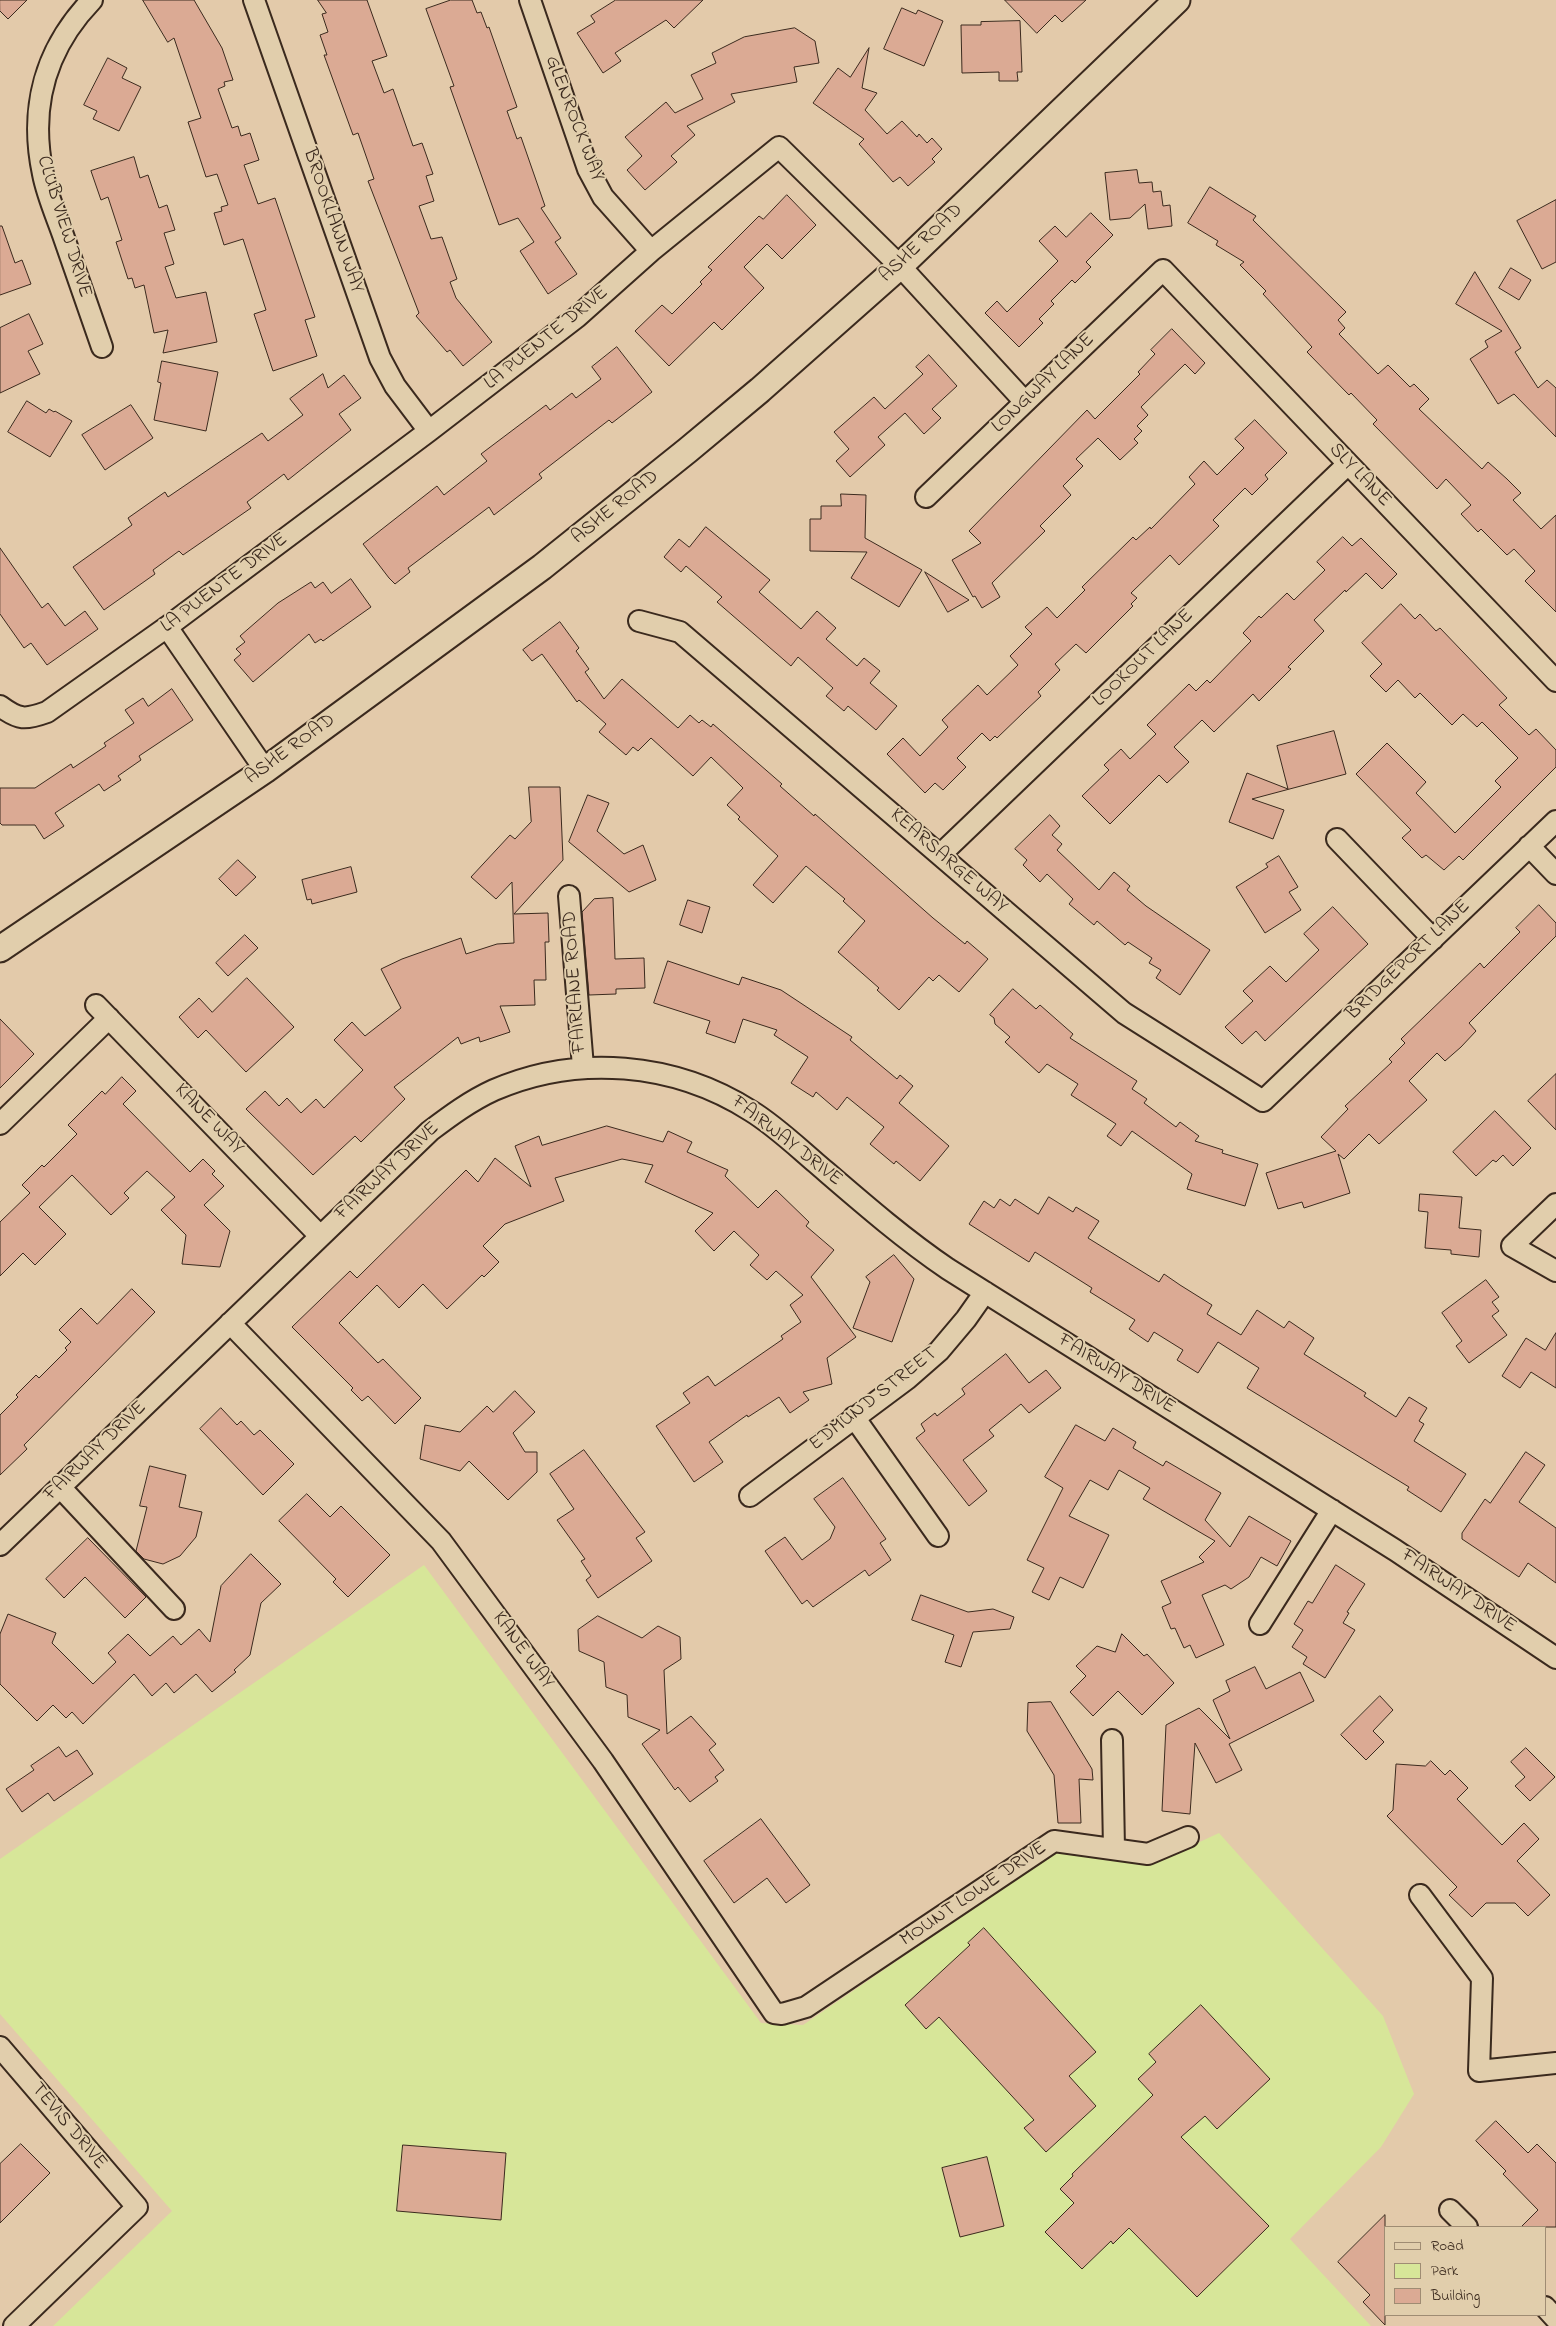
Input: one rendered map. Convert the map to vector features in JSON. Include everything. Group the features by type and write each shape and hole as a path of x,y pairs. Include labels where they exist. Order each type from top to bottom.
{"street":[{"name":"CLUB VIEW DRIVE","path":"92,0 65,33 51,61 42,87 37,118 38,146 43,176 102,346"},
{"name":"BROOKLAWN WAY","path":"254,0 380,358 395,386 429,431"},
{"name":"GLENROCK WAY","path":"530,0 588,169 603,197 651,252"},
{"name":"ASHE ROAD","path":"0,949 265,770 542,567 760,390 900,266 1177,0"},
{"name":"LA PUENTE DRIVE","path":"8,712 32,717 47,712 167,627 577,318 651,252 779,147 900,266 1025,402"},
{"name":"LONGWAY LANE","path":"926,497 1163,270"},
{"name":"SLY LANE","path":"1163,270 1556,681"},
{"name":"LOOKOUT LANE","path":"940,855 1348,464"},
{"name":"KEARSARGE WAY","path":"639,621 680,632 1124,1013 1263,1101"},
{"path":"167,627 265,770"},
{"name":"BRIDGEPORT LANE","path":"1263,1101 1556,821"},
{"path":"1338,839 1433,938"},
{"path":"1529,846 1556,874"},
{"name":"FAIRLANE ROAD","path":"569,896 583,1068"},
{"name":"KANE WAY","path":"0,1124 103,1011 320,1236"},
{"name":"FAIRWAY DRIVE","path":"0,1545 430,1131 460,1109 493,1091 524,1079 555,1071 620,1067 653,1071 689,1080 724,1095 752,1111 913,1245 1332,1510 1556,1658"},
{"path":"1556,1204 1512,1246 1556,1271"},
{"name":"EDMUND STREET","path":"750,1496 854,1417 908,1379 939,1351 966,1319 985,1292"},
{"name":"KANE WAY","path":"230,1323 441,1542 603,1761 774,2013"},
{"path":"854,1417 938,1536"},
{"path":"60,1487 174,1609"},
{"path":"1260,1624 1332,1510"},
{"path":"1112,1740 1114,1849"},
{"name":"MOUNT LOWE DRIVE","path":"774,2013 782,2014 806,2007 1054,1841 1148,1854 1188,1837"},
{"path":"1420,1895 1482,1978 1479,2071 1556,2063"},
{"name":"TEVIS DRIVE","path":"0,2047 137,2207 14,2326"},
{"path":"1450,2210 1466,2226"},
{"path":"1546,2308 1556,2319"}],"green space":[{"path":"424,1565 761,2023 803,2025 1055,1853 1150,1865 1219,1833 1383,2016 1414,2094 1381,2147 1290,2239 1371,2326 53,2326 172,2211 0,2014 0,1859"}],"building":[{"path":"0,0 27,0 8,19 0,11"},
{"path":"143,0 194,0 222,48 233,80 224,82 225,86 218,89 232,128 238,126 241,136 250,133 259,160 244,165 258,204 275,198 315,317 305,320 317,356 273,371 254,314 266,310 243,239 224,245 214,213 222,211 221,207 228,205 217,174 206,177 188,122 201,118 174,38 168,42"},
{"path":"318,0 367,0 387,56 372,61 384,93 393,89 413,146 422,143 433,174 426,176 434,201 419,206 431,239 442,237 457,279 450,282 456,298 492,342 463,366 450,350 447,352 416,316 419,313 368,181 374,179 358,133 353,135 324,55 327,55 320,35 328,32 322,14 326,13"},
{"path":"451,0 472,0 477,13 481,12 487,28 489,27 517,107 507,111 517,139 521,137 545,206 541,208 561,238 555,242 577,274 548,294 520,251 534,242 518,218 499,225 450,87 454,86 426,9"},
{"path":"616,0 703,0 674,28 666,20 615,53 621,61 603,73 577,33 595,22 591,16"},
{"path":"1005,0 1086,0 1062,22 1055,15 1037,33"},
{"path":"902,8 916,14 918,10 943,21 924,66 884,49"},
{"path":"1020,21 1022,72 1017,72 1018,81 999,81 999,72 962,73 961,25 981,25 981,22"},
{"path":"795,28 815,41 819,63 794,67 797,82 731,94 735,102 687,126 695,135 671,156 677,162 645,190 627,170 642,156 625,137 666,102 675,113 703,99 691,75 716,63 712,53 744,37"},
{"path":"869,48 862,88 877,93 865,110 887,134 902,121 917,137 919,134 927,143 932,138 942,149 932,159 935,162 908,186 900,177 893,182 859,144 864,139 813,103 838,68 850,77"},
{"path":"108,58 127,68 122,78 141,87 119,131 93,119 97,111 84,105"},
{"path":"134,157 140,178 148,175 159,208 167,205 175,230 164,233 174,264 165,267 176,298 206,292 217,342 163,353 168,330 154,333 144,285 135,288 132,278 128,279 116,242 122,240 108,197 101,200 91,171"},
{"path":"1137,170 1139,183 1152,182 1153,192 1161,191 1163,206 1170,205 1172,226 1148,229 1145,204 1130,218 1110,220 1105,173"},
{"path":"1210,187 1256,216 1253,220 1346,312 1338,320 1345,328 1339,334 1378,374 1388,365 1410,387 1414,384 1429,399 1419,409 1482,469 1488,462 1507,479 1521,493 1513,500 1541,529 1556,515 1556,612 1525,581 1535,571 1514,549 1507,555 1481,529 1478,532 1461,514 1471,505 1446,479 1437,489 1373,424 1377,420 1351,393 1349,395 1307,352 1312,347 1263,294 1266,291 1240,265 1244,262 1216,245 1218,241 1188,223"},
{"path":"787,195 816,225 782,259 767,244 744,267 764,288 722,330 714,322 669,366 635,331 662,305 672,314 702,284 700,282 712,270 708,267 759,216 763,219"},
{"path":"1556,200 1556,262 1542,269 1517,221"},
{"path":"1091,213 1113,235 1086,262 1091,267 1075,283 1072,280 1051,301 1054,304 1039,319 1043,323 1019,347 985,313 997,301 1007,312 1058,261 1039,241 1055,226 1066,237"},
{"path":"0,226 2,226 15,263 22,260 31,284 0,295"},
{"path":"1511,268 1531,280 1519,300 1499,288"},
{"path":"1475,272 1521,348 1515,352 1538,388 1547,380 1556,388 1556,437 1514,394 1498,404 1470,359 1488,347 1485,341 1502,331 1456,304"},
{"path":"29,314 43,344 28,351 40,374 0,393 0,328"},
{"path":"1172,329 1205,363 1195,374 1185,364 1141,407 1148,415 1137,426 1142,431 1134,439 1138,443 1120,460 1098,438 1076,459 1083,466 1063,486 1071,495 1040,526 1045,531 992,583 1000,597 982,608 975,596 973,597 952,560 981,543 969,531 1087,410 1095,419 1140,374 1138,372 1155,354 1151,350"},
{"path":"617,347 652,392 612,423 609,420 539,474 542,478 494,515 489,507 408,568 410,572 395,584 363,544 437,486 444,495 487,461 481,454 546,405 550,410 572,393 576,398 601,379 592,367"},
{"path":"929,355 957,386 932,409 941,418 924,434 905,413 878,437 885,445 850,477 836,461 849,449 834,432 874,397 885,409 923,374 916,367"},
{"path":"162,361 218,372 206,431 154,420 161,383 158,382"},
{"path":"323,374 328,388 344,375 361,398 339,414 351,430 288,480 284,474 247,502 251,508 183,555 179,551 153,570 155,574 104,610 73,567 132,525 128,518 165,492 168,497 262,433 268,441 303,415 290,399"},
{"path":"27,401 46,413 49,409 72,421 50,457 8,432"},
{"path":"131,405 153,438 105,470 82,435"},
{"path":"1255,420 1287,453 1265,475 1268,479 1252,495 1245,488 1213,520 1219,526 1179,565 1170,555 1131,593 1137,598 1131,604 1133,606 1086,653 1076,644 1055,664 1060,670 1038,692 1041,696 997,738 995,736 990,741 982,733 957,758 966,767 943,790 935,783 925,793 887,754 903,738 920,756 948,727 942,720 978,685 987,695 1018,665 1010,656 1032,634 1025,627 1047,607 1057,618 1085,590 1082,587 1133,537 1136,540 1150,527 1151,529 1195,484 1189,477 1204,461 1217,475 1244,448 1235,439"},
{"path":"841,494 866,495 865,538 922,570 899,607 851,578 867,552 810,551 810,519 821,519 821,506 841,506"},
{"path":"706,527 770,580 759,592 801,629 817,611 836,628 826,639 857,666 864,658 880,671 870,683 897,706 876,730 848,706 844,711 826,696 833,688 798,657 791,666 717,602 722,597 686,566 681,572 664,557 679,539 689,547"},
{"path":"1343,537 1352,546 1361,538 1397,574 1382,589 1366,573 1346,592 1345,590 1314,620 1324,631 1288,667 1291,669 1259,701 1253,694 1214,732 1202,720 1174,747 1189,762 1167,783 1159,775 1110,824 1082,796 1109,770 1104,765 1121,749 1130,759 1156,734 1147,725 1189,684 1196,691 1207,680 1210,683 1251,641 1243,633 1259,616 1261,618 1287,593 1294,600 1325,570 1317,562"},
{"path":"0,548 42,608 48,603 65,626 85,611 98,629 47,665 31,643 24,648 0,614"},
{"path":"925,572 969,600 948,612"},
{"path":"351,579 371,607 323,641 321,639 315,643 309,634 253,682 234,660 241,654 236,649 245,642 240,636 278,603 311,582 315,588 323,582 331,593"},
{"path":"1401,604 1415,619 1420,614 1436,631 1440,628 1507,698 1499,705 1529,735 1536,729 1556,750 1556,767 1463,860 1459,856 1444,870 1426,855 1422,858 1402,838 1411,830 1356,774 1387,743 1426,782 1416,793 1455,833 1501,787 1495,781 1518,758 1482,722 1477,727 1463,714 1452,725 1420,693 1415,698 1398,680 1386,692 1370,676 1382,664 1362,643"},
{"path":"560,622 579,648 576,651 589,669 585,672 604,699 622,679 678,728 690,715 699,723 702,720 711,727 713,724 782,784 780,786 814,816 815,814 933,918 965,944 967,941 988,959 959,992 939,975 933,981 929,977 899,1010 877,990 879,988 838,952 865,921 843,901 845,899 806,866 773,903 753,885 778,856 738,819 740,817 727,805 743,788 711,757 693,776 651,738 638,751 633,747 626,755 599,732 606,724 579,700 577,702 542,654 532,661 523,650"},
{"path":"172,689 193,720 139,756 141,760 118,776 121,780 104,791 99,784 55,813 64,826 44,839 35,825 2,825 0,823 0,788 35,788 71,764 73,768 106,746 104,743 134,723 125,710 143,698 148,706"},
{"path":"1334,731 1346,774 1252,799 1284,810 1273,839 1229,822 1247,773 1288,789 1277,746"},
{"path":"529,787 560,787 563,860 514,914 548,913 549,942 545,942 546,980 534,980 535,1005 500,1006 510,1032 480,1042 479,1037 461,1044 458,1037 394,1087 405,1099 361,1142 355,1136 313,1175 246,1109 265,1091 279,1106 287,1098 301,1113 316,1099 324,1108 363,1070 334,1040 352,1022 365,1036 401,1008 381,969 402,959 461,938 466,954 497,944 514,943 512,882 496,899 471,877 510,835 515,839 531,822"},
{"path":"588,795 609,803 597,831 624,854 643,845 656,880 629,892 569,842"},
{"path":"1050,815 1060,826 1052,835 1062,844 1057,850 1099,890 1114,872 1130,886 1127,890 1146,906 1210,950 1180,995 1156,978 1161,970 1149,963 1152,958 1128,942 1125,945 1097,921 1094,925 1069,904 1073,899 1047,874 1040,882 1023,865 1027,860 1015,849"},
{"path":"1279,856 1298,887 1289,892 1301,910 1265,933 1236,887 1268,867 1266,864"},
{"path":"238,860 256,877 236,896 219,879"},
{"path":"351,867 357,892 312,904 311,899 307,900 302,880"},
{"path":"613,898 615,959 644,958 645,988 616,989 616,994 589,995 582,912 594,899"},
{"path":"688,900 710,907 702,933 680,925"},
{"path":"1539,905 1556,923 1556,936 1469,1023 1476,1031 1461,1047 1445,1061 1437,1053 1409,1081 1427,1100 1379,1144 1369,1134 1344,1159 1338,1154 1350,1193 1304,1208 1302,1202 1278,1209 1266,1173 1336,1151 1321,1137 1348,1109 1345,1106 1392,1062 1389,1059 1405,1043 1401,1039 1480,963 1484,968 1520,932 1516,928"},
{"path":"1333,907 1368,944 1265,1041 1256,1031 1242,1044 1225,1027 1253,1001 1243,991 1270,966 1286,982 1319,950 1304,934"},
{"path":"245,935 258,948 228,976 216,963"},
{"path":"668,961 739,985 742,977 781,990 852,1037 850,1040 897,1079 900,1075 913,1086 899,1103 949,1146 920,1181 896,1161 894,1164 870,1144 884,1127 847,1097 837,1110 816,1092 813,1097 791,1083 808,1057 774,1035 777,1030 743,1019 735,1043 706,1033 710,1021 654,1003"},
{"path":"247,978 294,1027 246,1072 206,1030 198,1038 179,1017 199,998 212,1012"},
{"path":"1013,989 1036,1009 1040,1005 1073,1034 1070,1038 1137,1081 1132,1089 1147,1099 1144,1103 1176,1127 1180,1122 1199,1136 1195,1141 1223,1150 1222,1153 1258,1164 1245,1206 1187,1189 1192,1174 1132,1131 1121,1146 1107,1136 1116,1124 1071,1095 1078,1084 1047,1064 1039,1073 1005,1042 1010,1037 995,1024 994,1018 990,1015"},
{"path":"0,1019 34,1054 0,1088"},
{"path":"1556,1074 1556,1130 1528,1101"},
{"path":"122,1077 136,1091 123,1104 190,1172 203,1159 215,1171 212,1174 224,1186 204,1205 230,1231 220,1267 182,1264 186,1235 161,1210 175,1197 147,1171 124,1193 129,1198 111,1215 72,1175 39,1207 66,1234 35,1265 23,1253 0,1276 0,1222 30,1193 22,1185 42,1165 44,1167 77,1134 68,1125 102,1091 105,1094"},
{"path":"1495,1111 1531,1148 1513,1166 1503,1155 1496,1162 1493,1160 1476,1176 1453,1152"},
{"path":"607,1126 663,1142 668,1131 692,1142 687,1152 728,1170 725,1176 758,1208 776,1190 809,1222 806,1226 834,1250 811,1277 856,1337 827,1358 832,1384 803,1392 809,1400 790,1413 779,1397 748,1417 747,1415 709,1442 723,1462 694,1482 656,1426 690,1403 683,1393 708,1376 715,1386 783,1339 781,1336 801,1322 790,1305 803,1295 776,1271 767,1280 750,1265 759,1255 734,1231 714,1251 695,1231 713,1213 645,1182 653,1165 622,1159 555,1178 564,1201 505,1224 483,1246 499,1262 484,1277 482,1275 447,1309 423,1284 399,1308 377,1285 339,1323 378,1363 383,1359 421,1398 395,1424 368,1396 362,1401 351,1390 353,1388 292,1327 350,1271 357,1278 466,1170 478,1182 495,1158 531,1187 515,1146 539,1136 542,1145"},
{"path":"1420,1194 1462,1197 1459,1228 1481,1230 1479,1257 1451,1254 1451,1250 1425,1248 1428,1212 1419,1211"},
{"path":"1049,1197 1073,1212 1076,1207 1099,1221 1088,1238 1159,1282 1164,1274 1212,1305 1207,1314 1241,1335 1257,1310 1284,1328 1289,1321 1314,1338 1304,1354 1366,1393 1364,1396 1396,1417 1409,1397 1427,1408 1419,1421 1424,1424 1414,1441 1466,1474 1441,1512 1407,1490 1409,1487 1247,1388 1259,1368 1218,1342 1198,1373 1177,1360 1183,1350 1154,1332 1148,1342 1129,1329 1135,1320 1090,1292 1092,1288 1035,1252 1029,1262 969,1224 984,1201 994,1208 1000,1199 1010,1206 1015,1199 1038,1214"},
{"path":"894,1255 914,1279 892,1342 853,1328 870,1282 866,1277"},
{"path":"1486,1280 1499,1297 1492,1302 1499,1311 1492,1316 1507,1335 1469,1363 1456,1346 1462,1341 1442,1313"},
{"path":"132,1289 155,1312 24,1445 27,1449 0,1475 0,1415 36,1375 39,1378 67,1350 65,1348 71,1342 59,1330 81,1308 97,1324"},
{"path":"1556,1333 1556,1388 1531,1372 1520,1388 1502,1376 1526,1338 1545,1350"},
{"path":"1006,1354 1029,1383 1046,1370 1061,1388 1029,1413 1021,1404 989,1430 994,1436 963,1460 987,1491 969,1506 916,1438 925,1431 921,1424 935,1413 937,1416 965,1394 962,1389"},
{"path":"515,1391 535,1412 513,1433 525,1452 537,1452 537,1472 508,1500 469,1461 460,1471 420,1459 425,1425 460,1432 487,1406 493,1412"},
{"path":"221,1408 237,1425 241,1421 254,1435 260,1430 294,1464 263,1495 200,1429"},
{"path":"1076,1425 1105,1441 1113,1428 1136,1442 1133,1448 1163,1466 1166,1461 1221,1493 1205,1520 1230,1547 1249,1516 1291,1541 1277,1566 1261,1557 1249,1577 1231,1589 1225,1585 1202,1595 1224,1645 1196,1658 1190,1645 1184,1648 1175,1628 1171,1629 1162,1607 1171,1603 1161,1581 1204,1562 1199,1557 1215,1541 1143,1499 1150,1488 1119,1470 1108,1490 1090,1480 1069,1516 1109,1535 1083,1588 1060,1577 1049,1600 1032,1592 1044,1568 1027,1560 1063,1488 1045,1477"},
{"path":"584,1450 645,1532 636,1538 652,1561 598,1598 586,1580 591,1576 581,1561 585,1559 557,1520 574,1509 550,1474"},
{"path":"1526,1452 1545,1465 1519,1502 1556,1528 1556,1583 1528,1563 1519,1577 1462,1539 1462,1533 1485,1499 1490,1503"},
{"path":"150,1466 186,1475 179,1507 202,1512 196,1537 180,1556 163,1564 144,1559 136,1551 147,1507 140,1506"},
{"path":"843,1478 886,1539 880,1543 891,1560 869,1576 865,1570 813,1607 807,1600 802,1604 765,1551 785,1537 802,1560 830,1539 835,1527 814,1499"},
{"path":"307,1494 330,1517 341,1506 390,1555 348,1597 333,1582 336,1579 279,1521"},
{"path":"88,1538 146,1597 125,1618 85,1577 64,1598 46,1579"},
{"path":"251,1554 281,1584 261,1603 250,1655 234,1670 236,1672 212,1692 196,1674 174,1693 166,1683 152,1696 134,1674 83,1724 72,1712 66,1718 53,1705 37,1721 0,1684 0,1634 8,1614 56,1633 52,1643 93,1684 116,1662 108,1653 128,1634 150,1656 173,1636 181,1645 199,1629 210,1642 221,1586"},
{"path":"1336,1565 1365,1584 1347,1612 1349,1613 1343,1623 1355,1630 1325,1678 1303,1664 1307,1657 1292,1647 1303,1630 1294,1624 1308,1601 1312,1603"},
{"path":"921,1595 968,1612 993,1609 1014,1617 1010,1629 973,1632 961,1667 945,1662 954,1635 912,1620"},
{"path":"598,1616 642,1638 658,1626 680,1637 681,1659 664,1670 667,1734 691,1716 716,1744 709,1750 724,1770 715,1777 718,1781 690,1802 678,1787 675,1790 642,1744 660,1730 628,1717 627,1695 606,1687 604,1662 579,1651 578,1630"},
{"path":"1122,1634 1144,1656 1147,1654 1174,1683 1142,1715 1118,1691 1093,1716 1070,1692 1086,1676 1076,1666 1097,1646 1115,1652"},
{"path":"1255,1667 1266,1689 1300,1672 1314,1701 1229,1744 1242,1770 1216,1783 1195,1743 1190,1814 1162,1811 1166,1725 1199,1708 1230,1739 1213,1700 1230,1691 1226,1681"},
{"path":"1380,1696 1393,1710 1373,1731 1384,1742 1366,1760 1341,1735"},
{"path":"1051,1702 1092,1769 1093,1780 1079,1779 1081,1823 1058,1823 1054,1775 1027,1731 1028,1703"},
{"path":"59,1747 66,1757 77,1750 93,1774 54,1801 48,1793 22,1812 6,1789 34,1770 31,1766"},
{"path":"1526,1748 1555,1777 1530,1801 1515,1786 1525,1777 1511,1762"},
{"path":"1431,1761 1445,1775 1450,1770 1468,1788 1457,1799 1502,1845 1524,1823 1539,1839 1517,1861 1550,1895 1528,1916 1515,1903 1486,1903 1472,1917 1449,1895 1457,1887 1387,1816 1393,1810 1396,1764 1425,1766"},
{"path":"761,1819 810,1885 786,1903 767,1878 734,1903 704,1861"},
{"path":"984,1928 1096,2052 1069,2076 1096,2106 1046,2152 1024,2128 1034,2120 939,2017 926,2029 905,2005 970,1945 968,1943"},
{"path":"1201,2005 1270,2079 1217,2129 1205,2116 1181,2137 1269,2226 1197,2297 1129,2228 1113,2244 1111,2241 1082,2269 1045,2232 1074,2203 1060,2189 1073,2176 1072,2174 1153,2095 1138,2079 1156,2062 1149,2054"},
{"path":"1496,2121 1528,2153 1537,2144 1556,2163 1556,2227 1522,2226 1538,2210 1503,2174 1506,2171 1476,2141"},
{"path":"21,2144 50,2173 0,2223 0,2164"},
{"path":"403,2145 506,2153 501,2220 397,2211"},
{"path":"987,2157 1004,2226 960,2237 942,2168"},
{"path":"1385,2215 1385,2325 1363,2302 1370,2295 1338,2262"}]}
